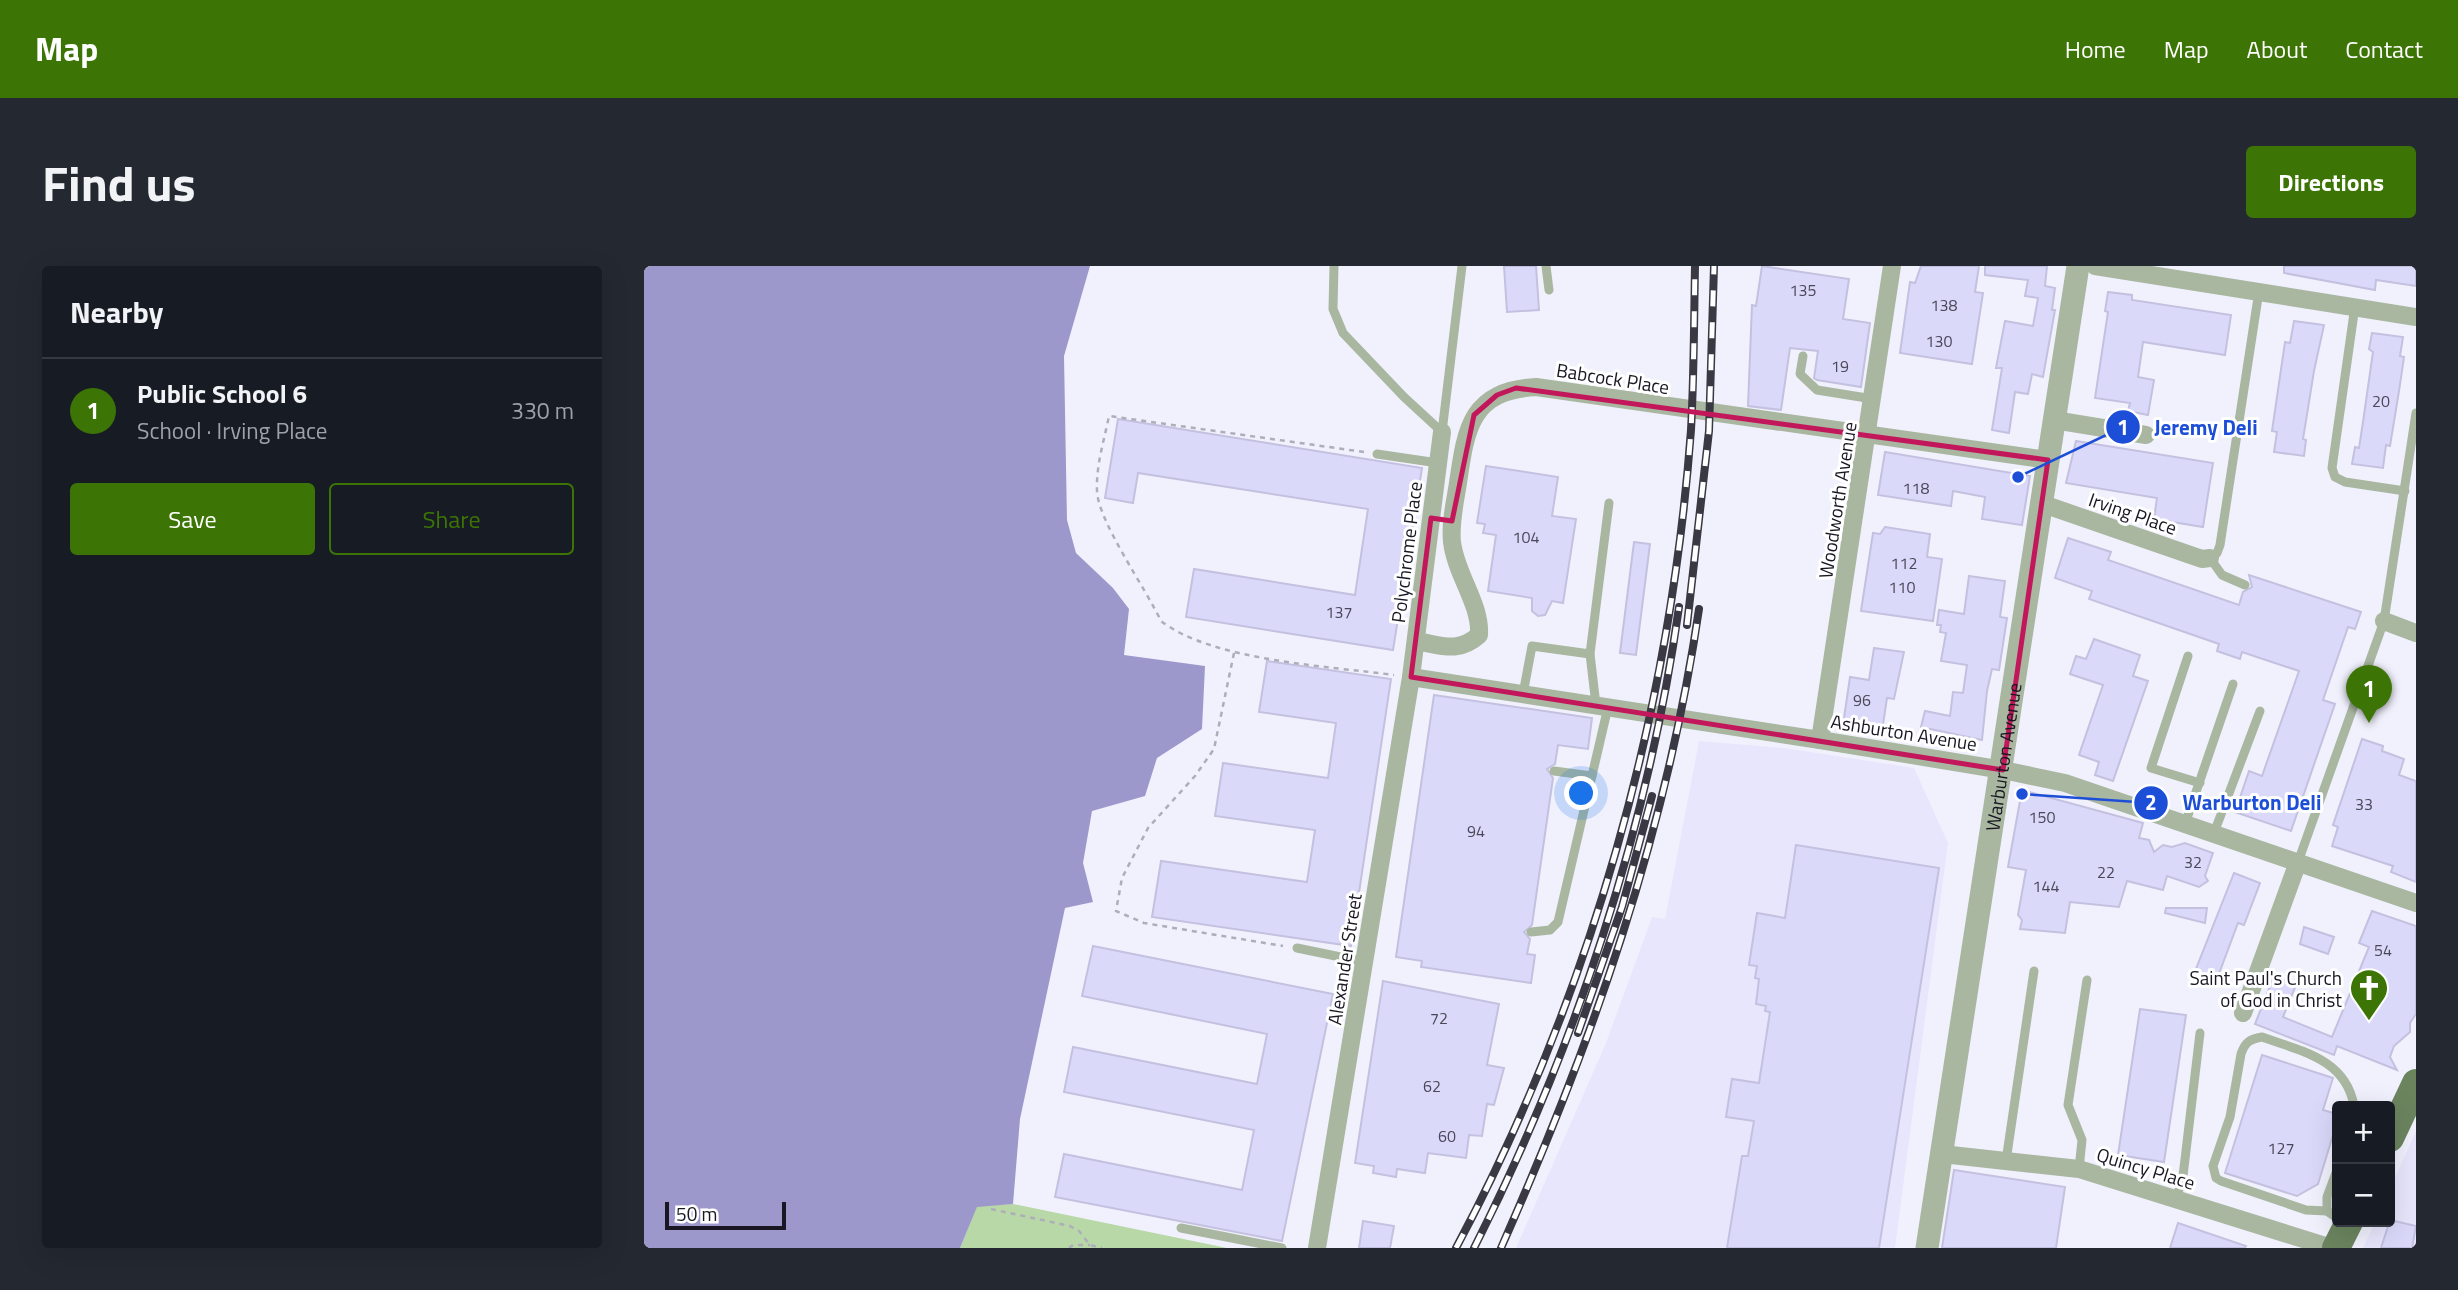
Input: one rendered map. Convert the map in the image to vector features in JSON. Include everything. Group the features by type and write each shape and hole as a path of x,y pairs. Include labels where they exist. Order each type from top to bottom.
{"main road":[{"path":"2395,1127 2416,1083"}],"street":[{"name":"Woodworth Avenue","path":"1820,740 1892,266"},
{"name":"Warburton Avenue","path":"1927,1248 2003,770 2078,266"},
{"path":"2095,266 2416,317"},
{"name":"Babcock Place","path":"1416,641 1453,649 1469,645 1479,635 1480,621 1459,573 1452,542 1452,521 1465,438 1481,406 1497,395 1516,388 1536,387 2048,460"},
{"path":"2054,420 2147,435"},
{"name":"Polychrome Place","path":"1403,676 1416,641 1442,432"},
{"name":"Irving Place","path":"2043,504 2202,559 2210,558"},
{"path":"1431,518 1452,521"},
{"path":"2384,621 2416,633"},
{"name":"Ashburton Avenue","path":"1403,676 1820,740 2065,783 2416,903"},
{"name":"Alexander Street","path":"1317,1248 1364,962 1403,676"},
{"path":"2244,1013 2298,863"},
{"name":"Quincy Place","path":"1942,1154 2079,1169 2176,1199 2339,1228"}],"lane":[{"path":"1334,266 1333,309 1343,332 1404,397 1442,432"},
{"path":"1442,432 1462,266"},
{"path":"1546,266 1549,290"},
{"path":"2245,585 2222,575 2210,558 2217,554 2220,545 2259,291"},
{"path":"2355,306 2332,468 2335,477 2345,482 2405,491"},
{"path":"1803,356 1800,374 1817,390 1873,399"},
{"path":"2298,863 2384,621 2416,413"},
{"path":"1377,454 1438,463"},
{"path":"1531,932 1550,930 1558,922 1592,776 1602,706 1590,654 1609,503"},
{"path":"1524,694 1532,646 1590,654"},
{"path":"2188,656 2151,768 2200,783"},
{"path":"2185,824 2233,684"},
{"path":"2214,834 2260,712"},
{"path":"1554,771 1592,776"},
{"path":"1297,948 1364,962"},
{"path":"2006,1161 2034,971"},
{"path":"2079,1169 2082,1140 2068,1105 2087,980"},
{"path":"2176,1199 2183,1176 2200,1033"},
{"path":"2339,1228 2306,1210 2216,1178 2213,1166 2230,1117 2244,1044 2262,1037 2320,1058 2347,1083 2352,1101"},
{"path":"2332,1183 2327,1196 2332,1209"},
{"path":"1181,1228 1282,1248"}],"path":[{"path":"1377,454 1109,416 1098,484 1104,517 1161,621 1173,631 1234,653 1403,676"},
{"path":"1234,653 1214,749 1195,776 1148,828 1122,878 1116,911 1144,923 1283,946"},
{"path":"991,1209 1070,1226 1079,1231 1090,1245"},
{"path":"1069,1248 1073,1245 1102,1248"}],"highlighted area":[{"path":"1516,388 2048,460 2003,770 1411,677 1431,518 1452,521 1474,415 1497,395"}],"shaded area":[{"path":"644,266 1090,266 1064,356 1067,520 1076,553 1113,588 1129,609 1124,655 1205,666 1202,729 1157,758 1145,796 1092,811 1083,863 1093,902 1065,908 1020,1119 1013,1204 977,1207 960,1248 644,1248"},
{"path":"1699,741 1784,748 1914,768 1948,843 1895,1248 1516,1248 1606,1043 1652,917 1665,919"},
{"path":"2416,1131 2416,1248 2363,1248 2373,1227 2395,1227 2395,1178"}],"green space":[{"path":"1013,1204 1227,1248 960,1248 977,1206"}],"building":[{"path":"1504,266 1536,266 1539,310 1507,312"},
{"path":"1762,266 1849,279 1843,319 1870,323 1861,387 1817,380 1814,378 1818,351 1790,348 1781,410 1748,406 1752,305 1756,306"},
{"path":"1921,266 1979,266 1975,292 1983,293 1972,364 1900,353 1910,282 1915,283"},
{"path":"1985,266 2047,266 2045,286 2055,288 2052,310 2055,310 2043,377 2032,374 2028,394 2015,392 2009,433 1992,430 2002,368 1996,368 2005,321 2033,326 2038,298 2025,296 2028,280 1985,275"},
{"path":"2284,266 2416,266 2416,286 2376,280 2375,290 2284,273"},
{"path":"2108,292 2132,295 2132,300 2231,315 2225,355 2143,342 2138,377 2154,380 2148,415 2128,411 2130,403 2095,398 2108,312 2105,311"},
{"path":"2294,321 2324,325 2303,439 2306,440 2304,456 2274,452 2277,432 2272,431 2285,342 2290,343"},
{"path":"2372,333 2403,337 2400,356 2404,357 2399,391 2390,446 2386,445 2383,468 2352,464 2355,447 2359,448 2363,422 2373,352 2369,349"},
{"path":"1118,419 1422,468 1393,650 1186,617 1194,569 1355,595 1368,509 1138,473 1133,503 1105,498"},
{"path":"2076,441 2213,463 2203,527 2154,519 2157,498 2066,483"},
{"path":"1885,452 2030,476 2022,525 1982,519 1985,497 1953,491 1951,506 1878,495"},
{"path":"1486,466 1558,477 1552,516 1576,519 1563,603 1552,601 1545,615 1538,616 1532,611 1532,598 1488,591 1496,535 1483,533 1485,524 1477,523"},
{"path":"1885,527 1930,534 1927,557 1942,559 1933,621 1861,611 1873,533 1880,534"},
{"path":"2068,538 2111,552 2108,560 2239,605 2243,592 2252,587 2249,575 2361,612 2355,629 2348,627 2323,700 2335,704 2291,831 2235,812 2249,771 2262,776 2299,671 2242,652 2240,659 2217,651 2219,644 2089,599 2092,591 2055,578"},
{"path":"1634,542 1650,544 1636,655 1620,653"},
{"path":"1969,576 2005,581 2000,617 2007,618 1999,670 1992,669 1987,691 1982,740 1921,727 1925,711 1950,716 1953,692 1963,693 1967,665 1941,661 1946,633 1940,632 1941,625 1937,625 1939,610 1964,614"},
{"path":"2094,639 2140,655 2133,676 2148,681 2113,781 2095,775 2099,762 2079,755 2103,685 2070,674 2076,656 2086,659"},
{"path":"1874,648 1904,652 1894,699 1887,698 1882,731 1843,725 1850,677 1869,680"},
{"path":"1267,661 1391,679 1351,946 1152,917 1161,861 1307,882 1315,830 1215,816 1223,763 1328,778 1336,723 1259,712"},
{"path":"1434,695 1592,718 1588,749 1558,745 1555,764 1547,769 1553,778 1532,925 1524,932 1530,939 1527,954 1535,955 1531,983 1421,967 1422,961 1396,957"},
{"path":"2362,739 2383,746 2382,751 2404,759 2399,775 2416,781 2416,882 2391,872 2393,866 2332,846 2338,827 2333,825"},
{"path":"2022,790 2143,823 2139,838 2149,840 2154,852 2163,845 2172,847 2185,843 2213,853 2205,876 2208,881 2199,887 2167,876 2163,890 2127,881 2119,907 2070,902 2065,933 2020,929 2022,920 2018,915 2026,870 2008,867"},
{"path":"1796,845 1939,868 1879,1248 1727,1248 1742,1156 1748,1156 1754,1121 1726,1117 1732,1079 1759,1083 1770,1012 1765,1011 1766,1006 1756,1004 1759,979 1755,978 1757,966 1749,965 1757,913 1785,918"},
{"path":"2234,873 2260,883 2244,925 2238,923 2214,987 2192,979"},
{"path":"2166,908 2207,908 2205,923 2165,913"},
{"path":"2372,911 2416,926 2416,1014 2410,1023 2410,1032 2394,1046 2390,1057 2397,1070 2337,1046 2334,1055 2255,1024 2274,976 2296,985 2283,1017 2332,1037 2369,947 2359,943"},
{"path":"2304,927 2334,937 2328,954 2300,944"},
{"path":"1093,946 1333,994 1282,1241 1055,1197 1064,1154 1242,1190 1254,1130 1064,1092 1073,1047 1257,1084 1267,1034 1082,996"},
{"path":"1383,981 1499,1004 1487,1065 1504,1068 1494,1105 1487,1104 1482,1136 1469,1135 1466,1158 1428,1153 1425,1173 1397,1169 1396,1177 1373,1173 1374,1166 1355,1163"},
{"path":"2140,1009 2186,1015 2164,1162 2118,1155"},
{"path":"2262,1055 2333,1078 2323,1110 2332,1113 2332,1138 2318,1184 2297,1196 2225,1173"},
{"path":"1954,1170 2065,1187 2056,1248 1942,1248"},
{"path":"1363,1221 1394,1226 1390,1248 1359,1248"},
{"path":"2395,1221 2416,1226 2412,1248 2381,1248 2388,1227 2395,1227"},
{"path":"2178,1223 2246,1246 2170,1248"}],"railway":[{"path":"1456,1248 1504,1152 1546,1054 1584,954 1616,851 1643,747 1664,642 1680,536 1691,430 1695,266"},
{"path":"1687,625 1709,431 1714,266"},
{"path":"1474,1248 1544,1095 1603,936 1648,772 1679,607"},
{"path":"1501,1248 1566,1092 1622,935 1667,775 1685,693 1699,609"},
{"path":"1578,1033 1622,907 1652,796"}],"place":[{"name":"Jeremy Deli","path":"2018,477"},
{"name":"Public School 6","path":"2369,723"},
{"name":"Warburton Deli","path":"2022,794"},
{"name":"Saint Paul's Church of God in Christ","path":"2369,1022"}]}
